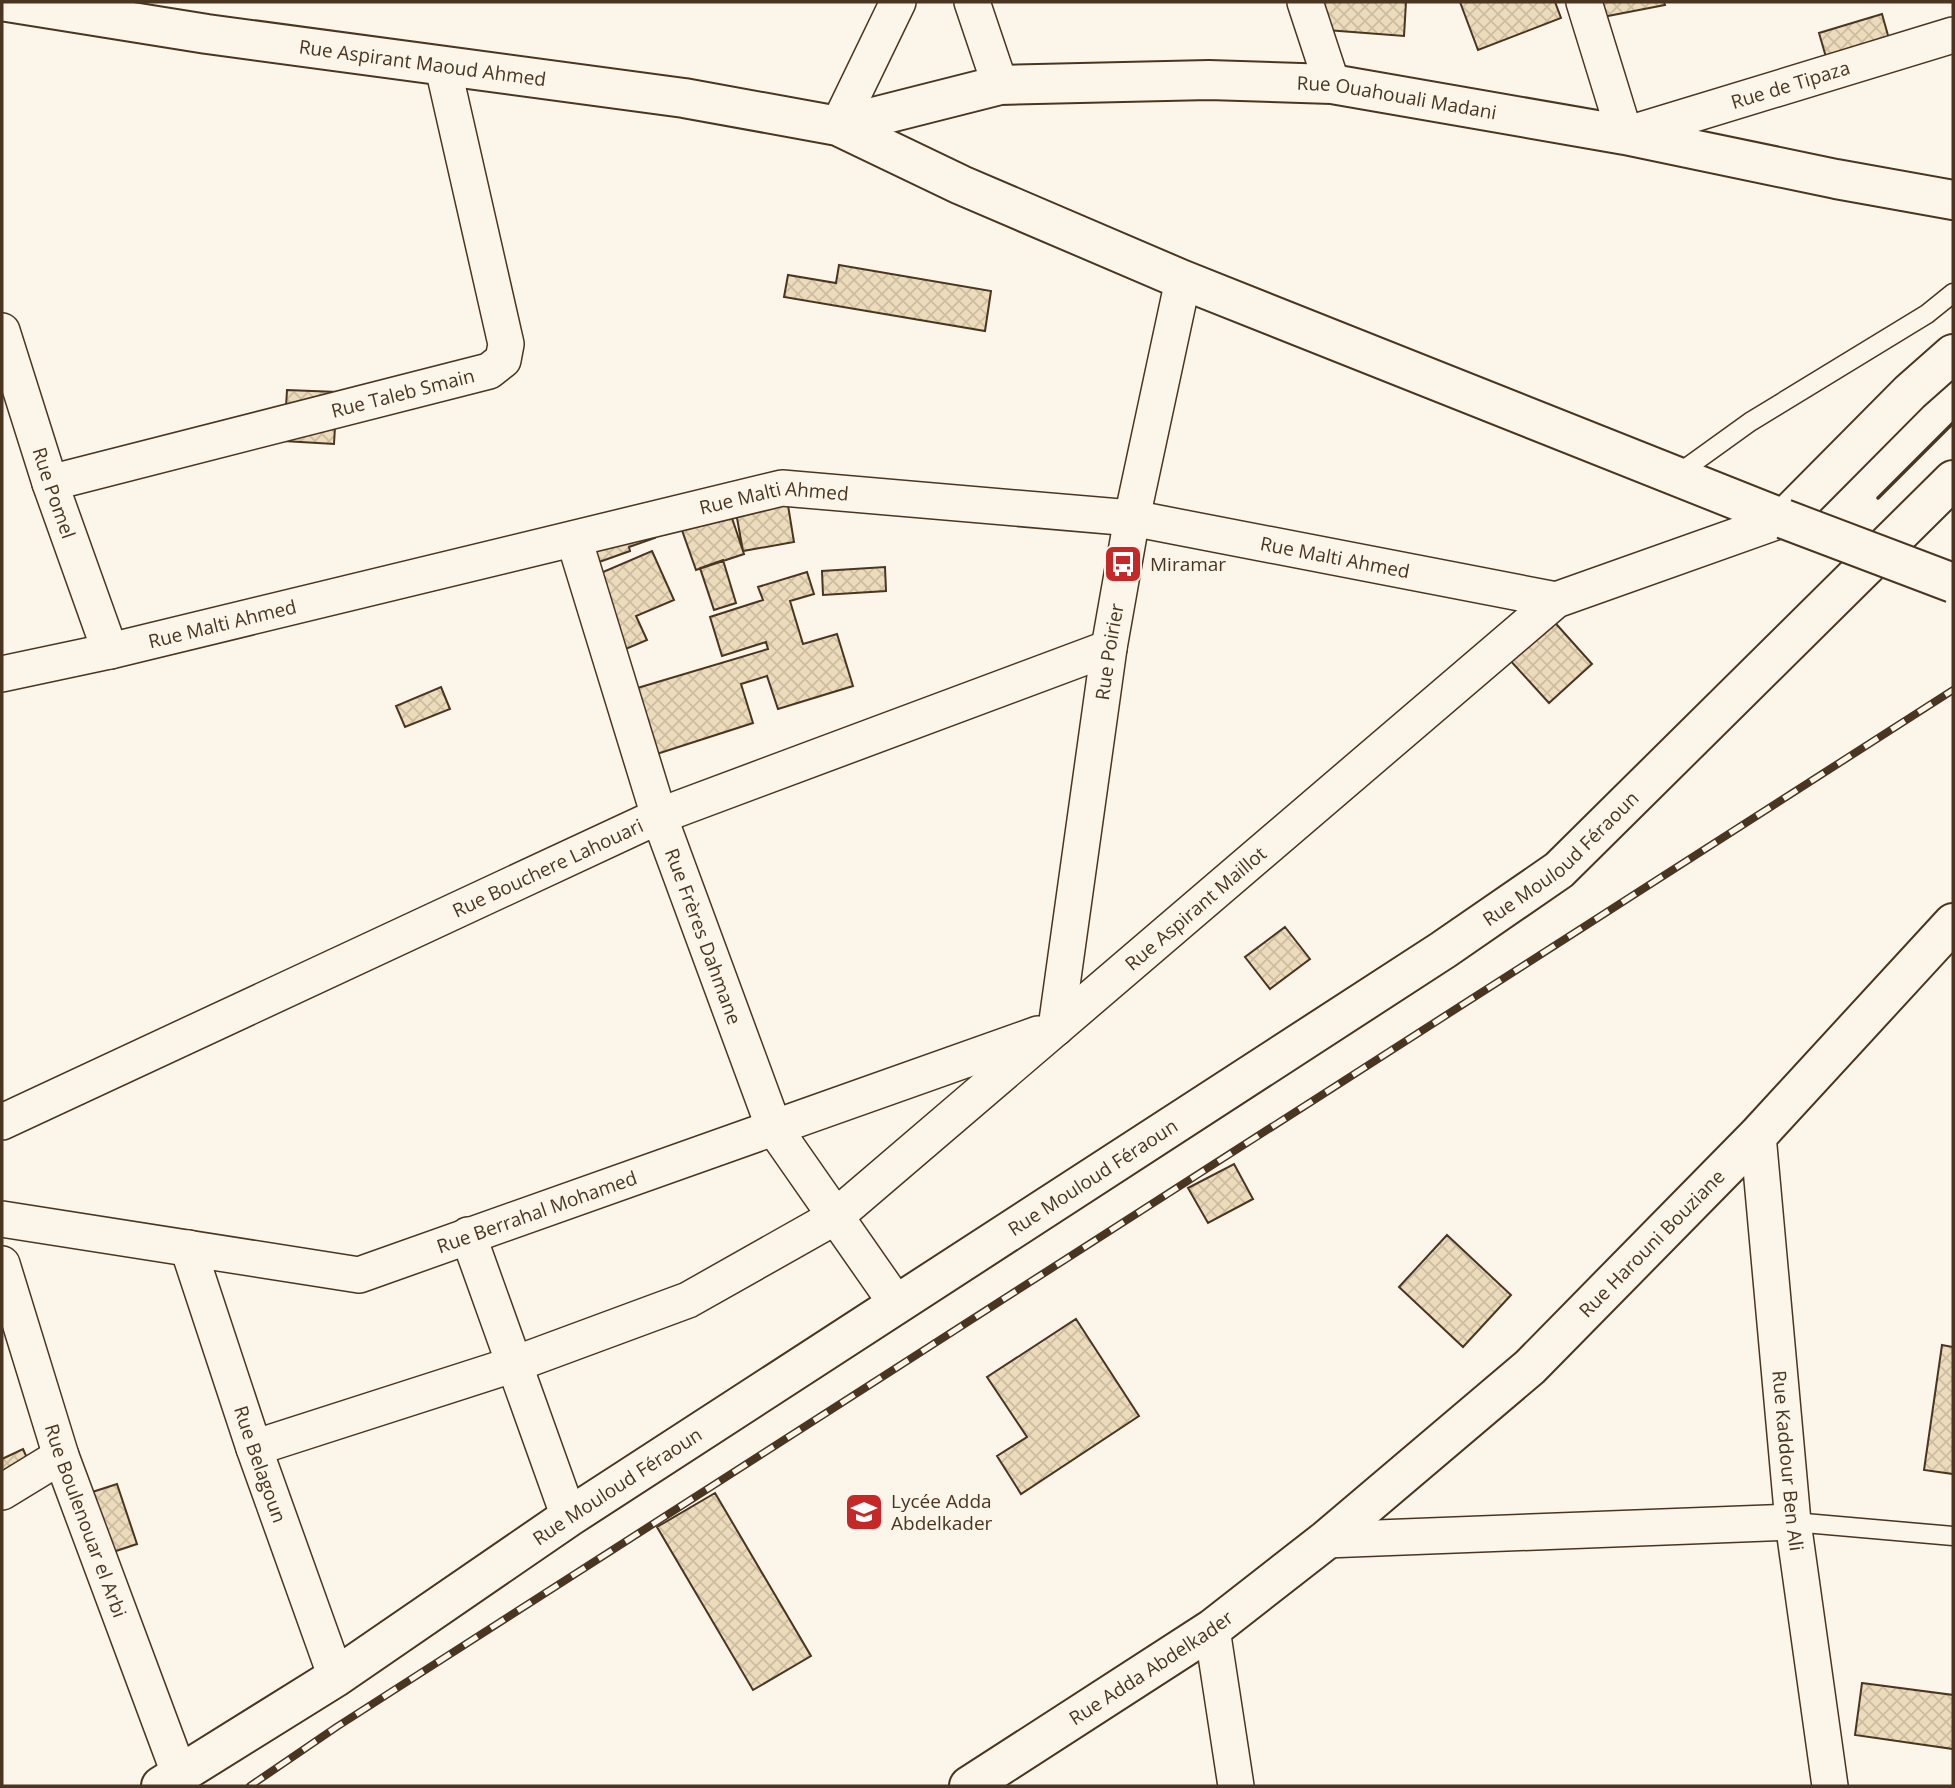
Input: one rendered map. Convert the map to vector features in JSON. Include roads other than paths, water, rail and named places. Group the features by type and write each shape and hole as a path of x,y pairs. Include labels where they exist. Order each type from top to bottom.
{"street":[{"name":"Rue Aspirant Maoud Ahmed","path":"7,2 202,18 443,67 684,98 838,126"},
{"path":"898,2 838,126 961,185 1183,280 1784,519 1953,583"},
{"path":"972,2 1000,85"},
{"path":"1305,2 1332,84"},
{"path":"1584,2 1625,135"},
{"name":"Rue de Tipaza","path":"1625,135 1953,35"},
{"name":"Rue Taleb Smain","path":"50,483 489,371 503,360 506,344 443,67"},
{"name":"Rue Ouahouali Madani","path":"838,126 1000,85 1209,80 1332,84 1625,135 1836,179 1953,200"},
{"name":"Rue Poirier","path":"1056,1028 1109,648 1132,518 1183,280"},
{"name":"Rue Pomel","path":"2,331 50,483 110,651"},
{"path":"1556,600 1784,519 1910,392 1953,354"},
{"name":"Rue Mouloud Féraoun","path":"170,1780 336,1677 569,1517 1444,950 1559,870 1953,480"},
{"name":"Rue Malti Ahmed","path":"2,674 110,651 782,488 1132,518 1556,600"},
{"name":"Rue Frères Dahmane","path":"574,539 659,817 774,1128 896,1303"},
{"name":"Rue Aspirant Maillot","path":"254,1448 515,1364 688,1300 835,1217 1556,600"},
{"name":"Rue Bouchere Lahouari","path":"2,1122 659,817 1109,648"},
{"name":"Rue Harouni Bouziane","path":"1326,1540 1530,1367 1758,1135 1953,923"},
{"name":"Rue Berrahal Mohamed","path":"2,1219 359,1275 1056,1028"},
{"name":"Rue Kaddour Ben Ali","path":"1758,1135 1793,1522 1830,1786"},
{"path":"468,1236 569,1517"},
{"name":"Rue Belagoun","path":"188,1248 254,1448 336,1677"},
{"name":"Rue Boulenouar el Arbi","path":"2,1264 61,1456 170,1780"},
{"path":"2,1492 61,1456"},
{"path":"1326,1540 1793,1522"},
{"name":"Rue Adda Abdelkader","path":"969,1786 1212,1629 1326,1540"},
{"path":"1212,1629 1236,1786"}],"lane":[{"path":"1675,476 1750,422 1927,314 1953,293"},
{"path":"1793,1522 1953,1536"}],"railway":[{"path":"250,1786 338,1726 1953,690"}],"place":[{"name":"Miramar","path":"1123,564"},
{"name":"Lycée Adda Abdelkader","path":"864,1512"}]}
